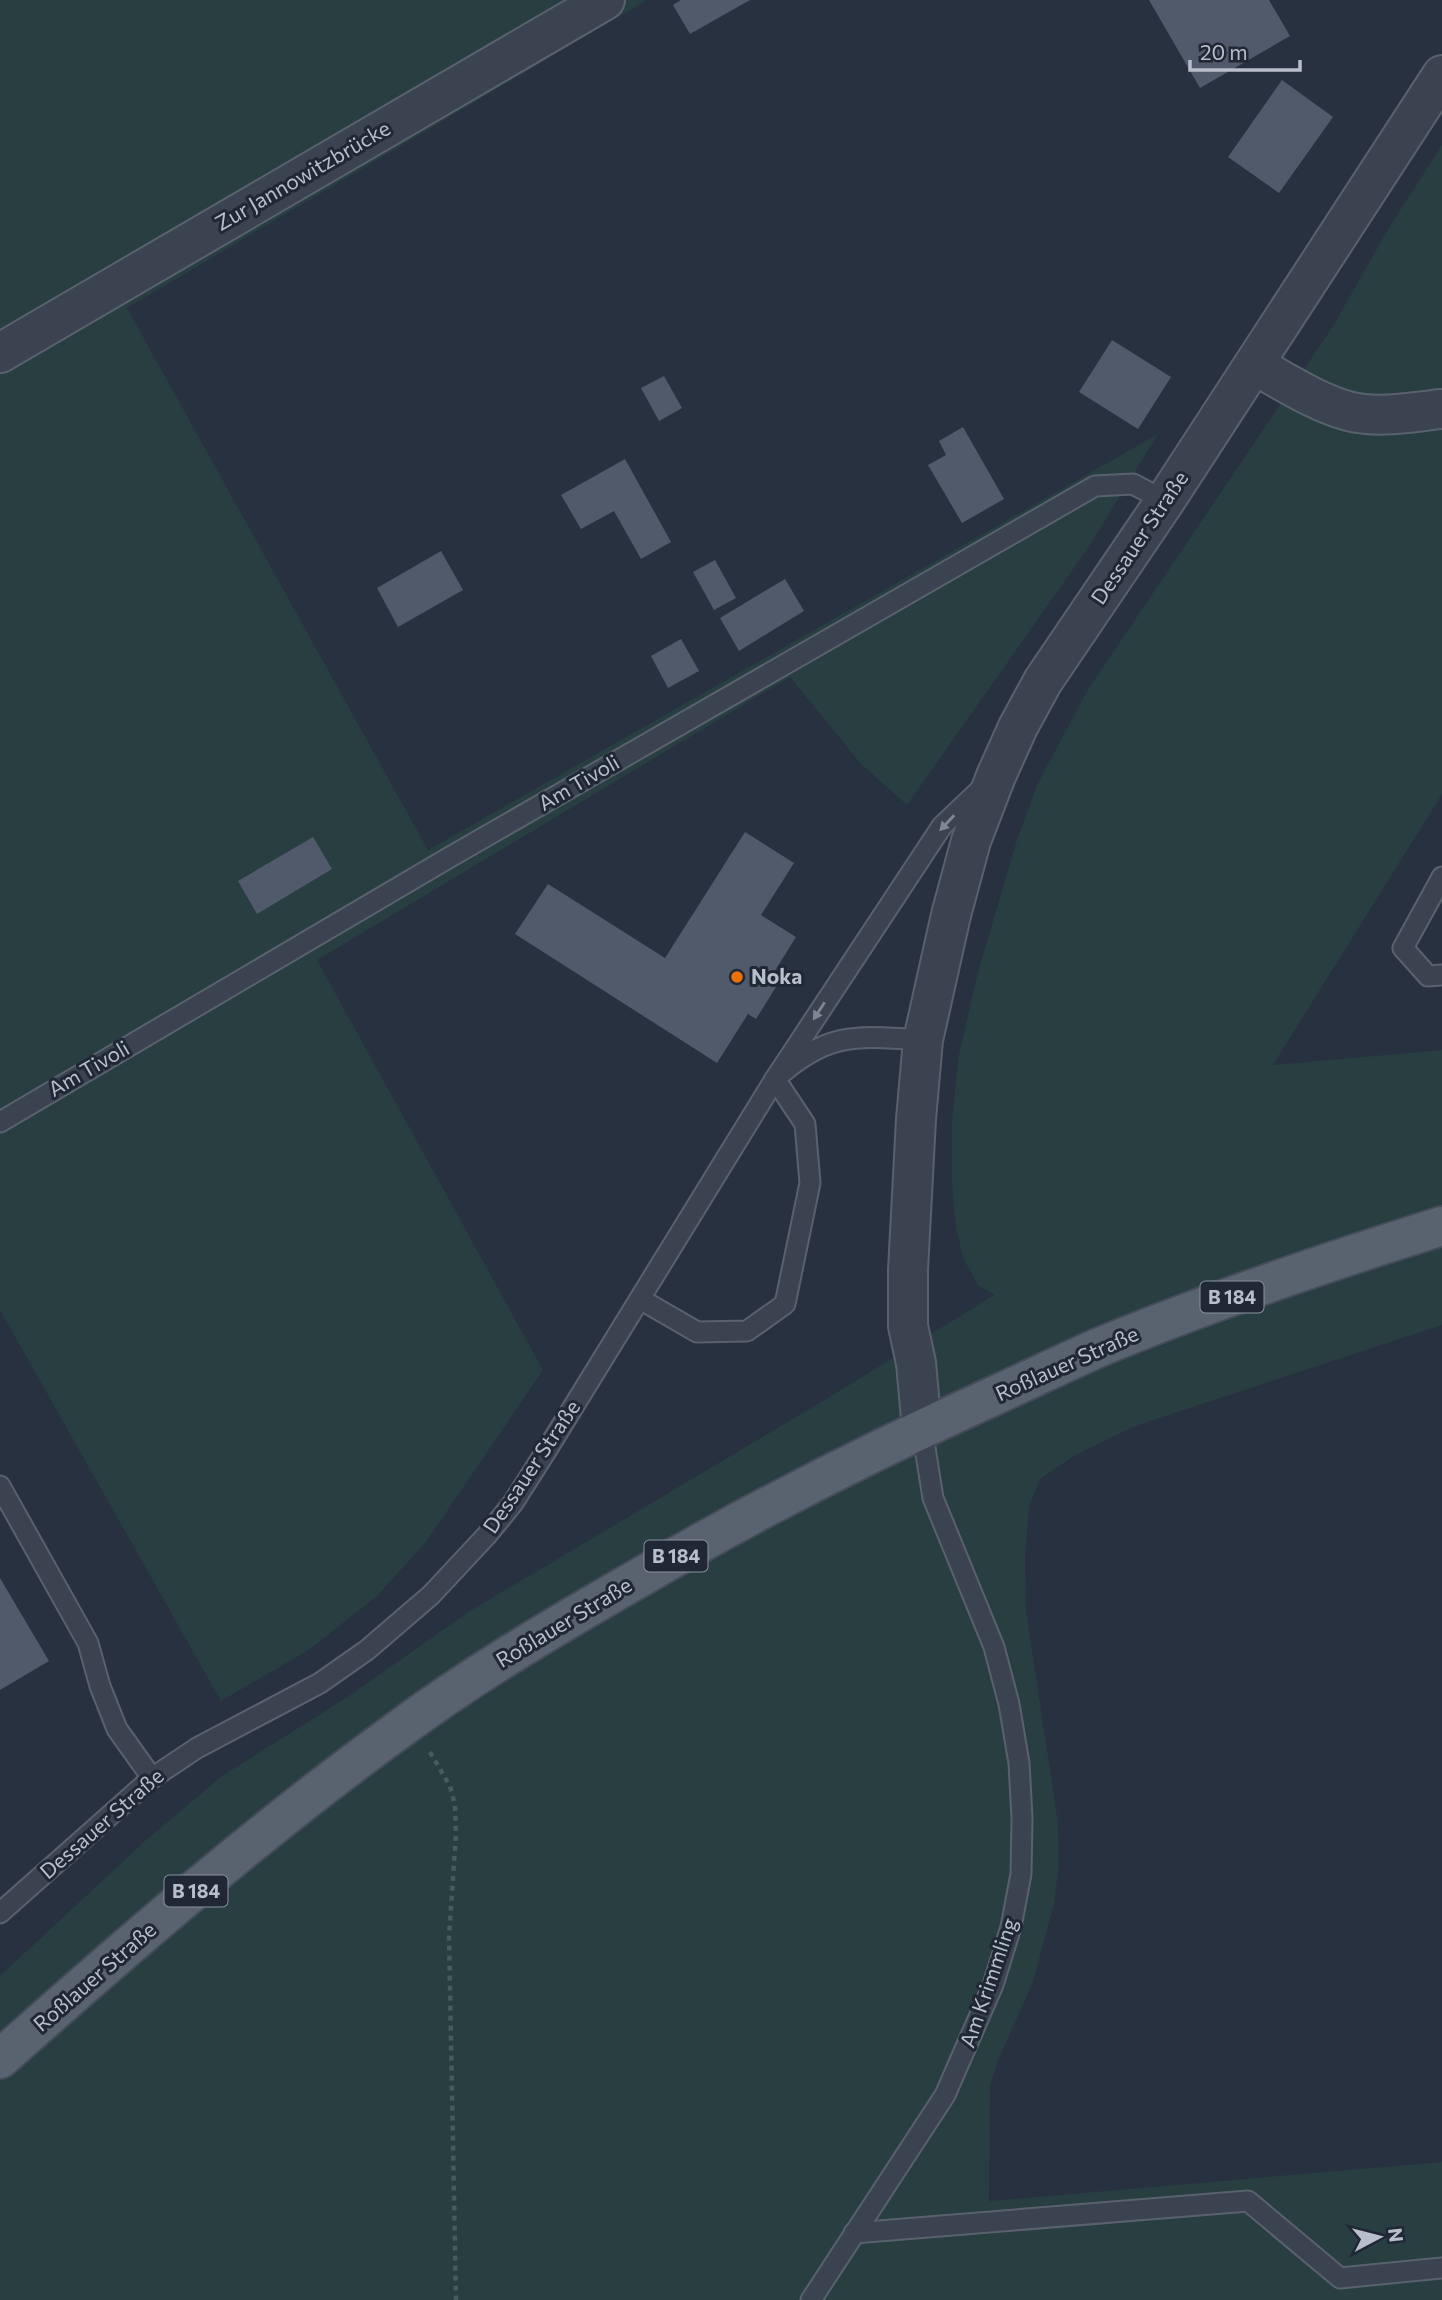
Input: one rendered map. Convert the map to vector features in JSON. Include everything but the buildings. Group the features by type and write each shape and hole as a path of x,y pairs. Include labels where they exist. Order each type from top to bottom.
{"main road":[{"name":"Roßlauer Straße","path":"0,2059 268,1830 401,1728 503,1660 695,1545 801,1488 1096,1349 1192,1311 1442,1226"}],"street":[{"name":"Zur Jannowitzbrücke","path":"0,353 605,0"},
{"name":"Dessauer Straße","path":"922,1429 916,1363 908,1326 908,1270 916,1119 923,1040 971,841 996,776 1042,681 1165,501 1442,75"},
{"path":"1254,365 1321,401 1350,412 1389,414 1442,409"}],"lane":[{"name":"Am Tivoli","path":"0,1122 450,857 1095,486 1133,484 1165,501"},
{"path":"640,1299 697,1332 747,1331 785,1304 810,1183 805,1124 775,1079 942,826 996,776"},
{"path":"1442,877 1403,948 1428,976 1442,975"},
{"name":"Dessauer Straße","path":"0,1913 152,1777 197,1748 320,1683 367,1650 430,1595 487,1535 513,1503 775,1079 817,1047 844,1039 875,1037 923,1040"},
{"name":"Am Krimmling","path":"811,2300 945,2095 993,1985 1011,1927 1021,1874 1023,1818 1019,1763 1009,1704 994,1647 933,1498 922,1429"},
{"path":"0,1486 88,1643 100,1686 117,1729 152,1777"},
{"path":"854,2233 1248,2201 1340,2278 1442,2268"}],"path":[{"path":"430,1752 450,1786 456,1834 449,1936 456,2300"}],"green space":[{"path":"0,0 647,0 127,308 428,850 1158,434 1088,548 907,805 861,764 790,677 317,960 543,1370 426,1542 377,1596 310,1649 221,1701 0,1310"},
{"path":"1442,145 1442,794 1273,1065 1442,1050 1442,1325 1135,1426 1074,1456 1040,1479 1029,1507 1025,1559 1026,1610 1058,1823 1059,1863 1054,1904 1033,1982 997,2063 990,2086 989,2201 1442,2162 1442,2300 0,2300 0,1976 146,1840 222,1776 346,1698 470,1611 828,1398 994,1295 978,1285 964,1260 956,1229 952,1181 952,1123 958,1059 978,972 1017,840 1037,785 1087,691 1333,326 1390,226"}],"place":[{"name":"Noka","path":"737,977"}]}
